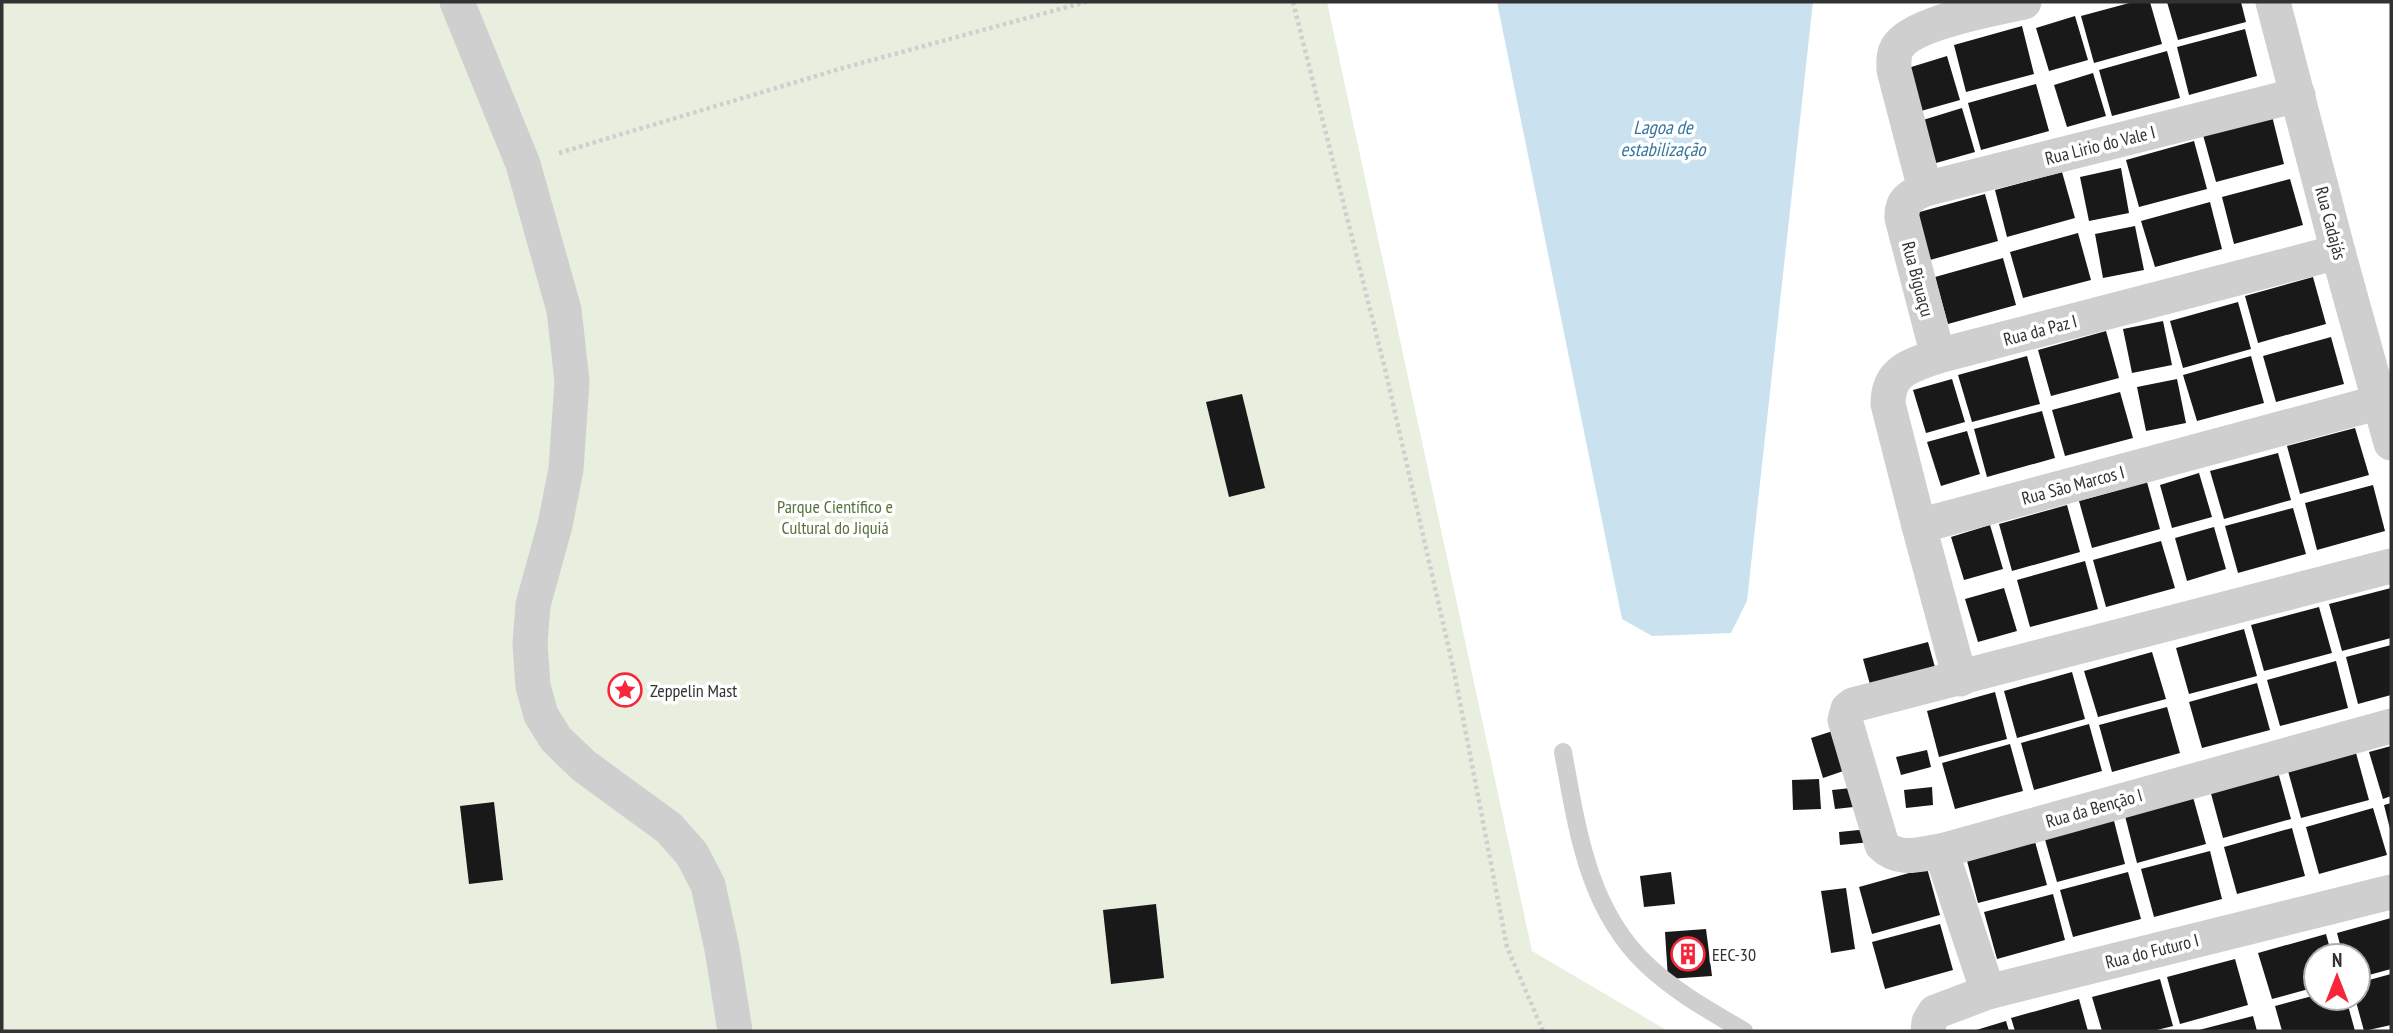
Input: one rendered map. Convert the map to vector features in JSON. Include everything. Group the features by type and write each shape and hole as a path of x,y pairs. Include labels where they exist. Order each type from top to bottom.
{"street":[{"path":"457,2 523,164 564,310 572,381 566,469 555,525 533,605 530,643 533,686 541,715 556,739 584,766 669,828 692,854 708,885 722,948 735,1031"},
{"name":"Rua Biguaçu","path":"1938,356 1902,218 1902,209 1915,195 1894,57 1898,47 1908,36 1947,11 2024,2"},
{"name":"Rua Cadajás","path":"2273,2 2391,443"},
{"name":"Rua Lirio do Vale I","path":"1915,195 2298,95"},
{"name":"Rua da Paz I","path":"1919,526 1888,404 1891,383 1909,366 1938,356 2338,252"},
{"name":"Rua São Marcos I","path":"1919,526 2380,402"},
{"path":"1919,526 1960,679"},
{"name":"Rua da Benção I","path":"2391,566 1853,705 1848,709 1845,720 1882,845 1900,857 1941,850 2391,726"},
{"path":"1941,850 1988,992"},
{"name":"Rua do Futuro I","path":"1928,1031 1929,1022 1935,1012 1988,992 2391,892"}],"lane":[{"path":"1563,752 1580,842 1595,888 1617,931 1646,964 1681,993 1744,1031"}],"path":[{"path":"523,164 843,68 1086,2"},
{"path":"1293,2 1386,373 1451,658 1507,947 1543,1031"}],"green space":[{"name":"Parque Científico e Cultural do Jiquiá","path":"2,2 1327,2 1532,951 1668,1031 2,1031"}],"water":[{"name":"Lagoa de estabilização","path":"1497,2 1813,2 1747,601 1731,633 1652,636 1622,619"}],"building":[{"path":"2133,2 2150,2 2162,44 2094,63 2081,16"},
{"path":"2167,2 2241,2 2246,22 2178,40"},
{"path":"2075,16 2088,60 2049,71 2036,28"},
{"path":"2022,26 2034,74 1966,92 1954,45"},
{"path":"2245,29 2257,76 2189,95 2177,47"},
{"path":"2167,51 2180,98 2112,116 2099,70"},
{"path":"1947,56 1960,100 1921,111 1908,68"},
{"path":"2093,73 2106,116 2067,127 2054,85"},
{"path":"2036,84 2049,131 1981,150 1968,103"},
{"path":"1962,108 1975,152 1936,163 1923,120"},
{"path":"2272,116 2284,164 2216,182 2203,135"},
{"path":"2194,141 2207,189 2139,207 2126,160"},
{"path":"2121,168 2129,213 2089,221 2080,177"},
{"path":"2062,172 2075,218 2007,237 1995,190"},
{"path":"2290,179 2303,225 2234,244 2222,197"},
{"path":"1985,194 1998,241 1930,260 1916,213"},
{"path":"2210,202 2222,249 2155,267 2141,221"},
{"path":"2135,226 2144,270 2103,278 2095,234"},
{"path":"2078,233 2091,280 2023,298 2010,252"},
{"path":"2003,258 2016,305 1948,324 1935,277"},
{"path":"2313,277 2326,324 2258,343 2245,296"},
{"path":"2238,302 2251,349 2183,368 2170,321"},
{"path":"2163,321 2172,365 2132,373 2123,329"},
{"path":"2106,331 2119,378 2051,396 2038,350"},
{"path":"2331,337 2344,384 2276,402 2263,356"},
{"path":"2027,356 2040,404 1972,422 1958,375"},
{"path":"2251,356 2264,403 2197,421 2183,375"},
{"path":"1952,379 1965,422 1926,433 1913,390"},
{"path":"2177,379 2186,423 2146,431 2137,387"},
{"path":"2120,392 2133,438 2065,456 2052,410"},
{"path":"1242,394 1265,488 1229,497 1206,402"},
{"path":"2042,411 2055,458 1987,477 1974,429"},
{"path":"2355,428 2369,475 2300,494 2287,446"},
{"path":"1967,431 1980,474 1941,486 1927,442"},
{"path":"2278,453 2291,500 2224,519 2210,471"},
{"path":"2199,473 2212,517 2172,528 2160,485"},
{"path":"2147,482 2160,529 2092,548 2079,501"},
{"path":"2373,485 2385,531 2317,550 2305,503"},
{"path":"2067,505 2080,552 2012,571 1999,524"},
{"path":"2293,508 2306,554 2238,573 2225,526"},
{"path":"1990,525 2003,569 1964,580 1951,537"},
{"path":"2214,527 2226,569 2187,581 2175,538"},
{"path":"2161,541 2175,588 2106,607 2093,560"},
{"path":"2085,561 2098,609 2030,627 2017,580"},
{"path":"2004,588 2017,631 1978,642 1965,599"},
{"path":"2391,588 2391,638 2342,651 2329,604"},
{"path":"2319,607 2332,653 2264,671 2251,625"},
{"path":"2244,629 2257,676 2189,694 2176,648"},
{"path":"1928,642 1936,671 1871,688 1863,659"},
{"path":"2391,645 2391,695 2358,704 2346,657"},
{"path":"2152,652 2166,699 2098,717 2084,671"},
{"path":"2336,661 2348,708 2280,726 2267,680"},
{"path":"2072,672 2085,719 2017,738 2004,691"},
{"path":"2257,683 2270,730 2202,748 2189,702"},
{"path":"1995,692 2007,739 1939,757 1927,711"},
{"path":"2167,707 2180,753 2112,772 2099,725"},
{"path":"2089,724 2102,771 2034,790 2021,743"},
{"path":"1842,728 1855,767 1823,778 1811,738"},
{"path":"2010,744 2023,791 1955,809 1942,763"},
{"path":"2391,746 2391,796 2383,799 2369,752"},
{"path":"1927,750 1931,767 1901,775 1896,757"},
{"path":"2356,753 2369,800 2301,818 2288,771"},
{"path":"2278,772 2291,819 2223,838 2210,790"},
{"path":"1819,779 1821,809 1793,810 1792,780"},
{"path":"1861,787 1863,806 1835,809 1832,790"},
{"path":"1932,787 1933,805 1906,808 1904,790"},
{"path":"2193,797 2206,844 2137,863 2125,816"},
{"path":"494,802 503,880 469,884 460,806"},
{"path":"2391,803 2391,828 2390,829 2384,805"},
{"path":"2373,808 2387,855 2319,874 2306,827"},
{"path":"2113,817 2125,864 2057,882 2044,836"},
{"path":"2292,828 2305,876 2237,894 2224,847"},
{"path":"1869,829 1871,842 1840,845 1839,832"},
{"path":"2034,838 2047,885 1978,903 1966,857"},
{"path":"2210,851 2222,899 2154,917 2141,869"},
{"path":"1927,868 1940,915 1872,934 1859,887"},
{"path":"1671,872 1675,904 1644,907 1640,876"},
{"path":"2128,872 2141,919 2073,937 2060,890"},
{"path":"1846,888 1855,949 1831,953 1821,891"},
{"path":"2053,894 2065,940 1997,959 1984,912"},
{"path":"1156,904 1164,978 1111,984 1103,910"},
{"path":"2391,918 2391,969 2372,974 2372,942 2339,942 2337,933"},
{"path":"1940,924 1953,970 1885,989 1872,942"},
{"name":"EEC-30","path":"1706,929 1712,976 1668,979 1665,932"},
{"path":"2326,934 2328,942 2302,942 2302,991 2272,999 2258,953"},
{"path":"2235,959 2248,1005 2180,1024 2167,977"},
{"path":"2391,974 2391,1025 2364,1031 2359,1012 2372,1012 2372,979"},
{"path":"2160,979 2173,1026 2153,1031 2102,1031 2092,997"},
{"path":"2079,999 2088,1031 2015,1031 2011,1018"},
{"path":"2302,999 2302,1012 2350,1012 2355,1031 2282,1031 2275,1006"},
{"path":"2253,1016 2257,1031 2199,1031 2199,1030"},
{"path":"2006,1021 2009,1031 1973,1031"}],"place":[{"name":"Zeppelin Mast","path":"625,690"},
{"name":"EEC-30","path":"1688,954"}]}
